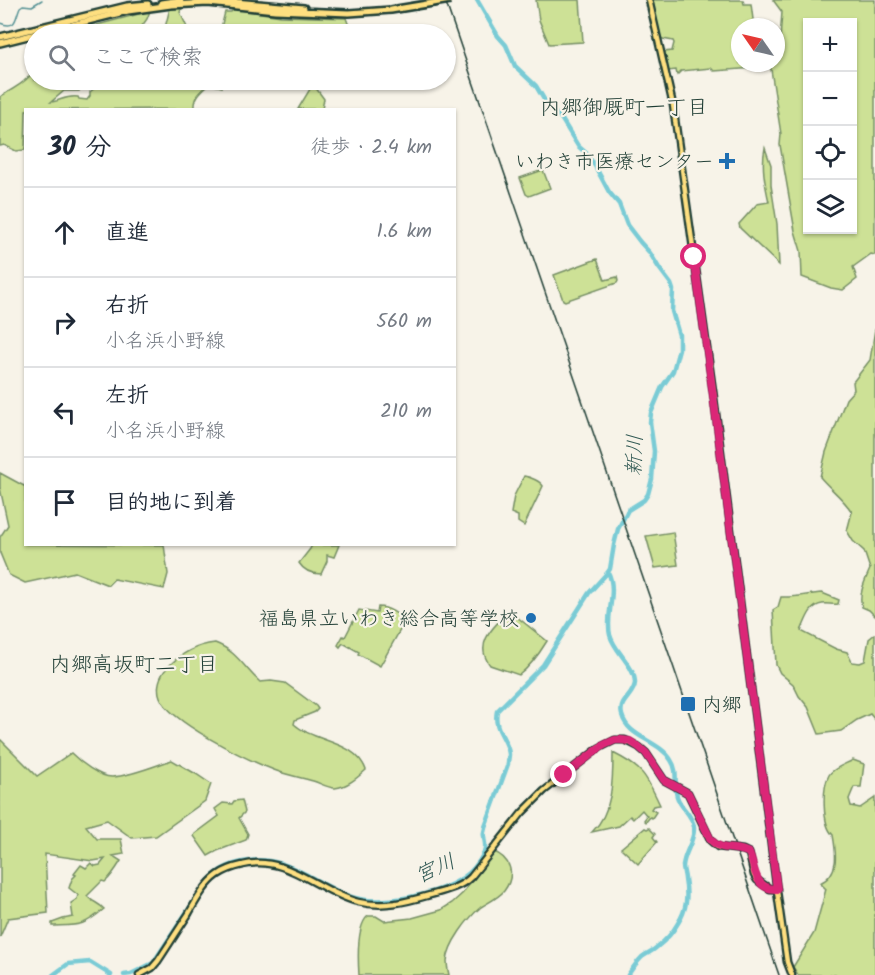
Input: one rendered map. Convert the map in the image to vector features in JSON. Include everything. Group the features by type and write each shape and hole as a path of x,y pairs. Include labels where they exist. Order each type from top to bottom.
{"highway":[{"path":"207,0 349,10 450,0"},
{"path":"74,24 144,7 187,2 275,10 349,13 381,11 432,1"},
{"path":"53,24 127,6 144,7"},
{"path":"0,37 24,31"},
{"path":"0,42 24,36"}],"main road":[{"path":"649,0 668,81 675,123 787,962 792,975"},
{"path":"139,975 152,968 158,961 212,880 235,867 257,862 272,864 289,869 355,902 375,904 400,903 456,887 466,882 522,813 544,791 599,748 615,740 625,740 646,753 664,780 689,794 711,840 718,847 743,850 749,853 757,880 770,889 777,889"}],"green space":[{"path":"536,0 580,0 583,42 549,44 539,20"},
{"path":"652,0 743,0 744,4 751,4 753,18 731,18 731,70 714,71 711,68 681,71 677,75 676,70 668,71 664,52 672,51 674,43 661,38"},
{"path":"773,0 875,0 875,255 871,254 853,267 857,279 843,290 802,277 801,251 795,231 780,145 781,134 771,72 785,72 785,18 782,18 782,12"},
{"path":"183,6 180,12 185,24 166,24 170,8"},
{"path":"234,9 281,16 346,18 348,24 222,24 225,12 231,12"},
{"path":"150,11 143,24 101,24"},
{"path":"23,82 24,90 80,90 64,91 51,102 70,97 87,100 92,90 203,90 198,95 195,108 24,108 24,150 16,151 4,145 0,146 0,97"},
{"path":"309,90 317,90 324,99 322,108 299,108"},
{"path":"765,148 771,165 779,265 740,228 739,224 757,204 769,202 763,168"},
{"path":"543,170 550,188 529,196 520,178"},
{"path":"597,259 605,280 617,277 617,283 563,300 554,275"},
{"path":"875,329 875,616 862,607 861,592 870,569 864,551 853,541 847,531 852,512 820,477 826,452 846,399 854,390 853,382 870,360"},
{"path":"0,473 24,486 24,546 164,546 168,574 164,589 114,579 108,585 75,572 25,583 9,575 0,553 0,537 8,525 0,488"},
{"path":"524,476 535,479 543,486 524,526 518,522 518,516 511,513 514,496"},
{"path":"673,532 678,565 655,568 646,536"},
{"path":"312,546 339,546 334,557 327,555 327,561 321,574 308,572 299,563"},
{"path":"822,593 839,600 838,604 818,605 808,614 801,631 836,649 847,652 852,662 860,663 865,661 869,639 875,634 875,720 870,714 841,731 819,734 808,707 793,684 780,673 776,665 773,610 778,607 781,597"},
{"path":"378,607 393,611 405,621 380,666 343,643 340,647 338,645 343,636 345,637 359,610 377,613"},
{"path":"506,614 510,617 511,615 517,617 547,641 534,660 519,675 490,665 484,651 487,637"},
{"path":"215,643 235,655 260,682 285,683 316,706 318,709 315,712 295,720 294,724 313,735 344,747 361,760 366,770 344,786 329,787 279,772 246,758 178,718 166,707 160,697 159,681 162,674 183,654"},
{"path":"0,739 37,776 71,753 101,775 112,777 127,775 172,760 211,784 205,801 156,836 132,838 107,820 86,826 97,839 121,839 124,854 113,856 121,861 107,880 102,881 87,896 104,909 85,922 52,926 52,923 73,917 71,903 77,899 78,895 69,888 76,875 74,874 81,865 86,868 91,863 95,866 100,865 105,859 93,861 45,854 48,913 8,918 0,937"},
{"path":"613,753 631,763 642,773 660,805 653,806 651,809 656,812 646,822 644,820 647,816 642,810 633,819 630,816 619,826 592,832 599,824 608,805 612,785"},
{"path":"853,760 864,764 861,787 854,787 849,799 851,806 860,808 875,798 875,975 798,975 793,967 814,933 826,889 820,883 831,874 835,862 833,835 829,830 825,815 824,797 827,781 833,770"},
{"path":"242,800 245,812 239,818 248,834 246,840 208,856 194,836 195,834 219,816 215,809 223,803 232,804 234,801"},
{"path":"645,828 649,828 655,834 653,837 657,842 638,864 621,848"},
{"path":"492,851 504,858 510,868 508,885 496,898 481,907 460,932 448,954 449,975 359,975 358,952 361,927 368,916 376,916 384,921 412,918 441,910 463,893"}],"waterway":[{"path":"0,23 12,24 20,7 32,6 42,0"},
{"name":"新川","path":"477,0 498,36 506,45 515,66 536,86 548,106 561,118 578,146 586,153 609,192 619,204 627,225 650,253 673,290 672,311 679,335 679,349 673,371 662,387 651,413 654,451 652,479 648,494 644,500 628,510 618,529 608,572 612,587 609,627 612,641 634,677 634,688 621,710 625,723 630,729 666,753 671,760 675,770 676,794 692,819 694,832 683,866 686,897 681,918 666,939 642,957 628,975"},
{"name":"宮川","path":"208,881 220,871 233,865 258,860 286,865 349,896 361,899 391,900 424,894 467,875 484,853 485,827 508,764 508,748 497,723 497,711 543,665 589,593 608,572"},
{"name":"宮川","path":"124,975 153,963 196,898"},
{"name":"宮川","path":"53,975 68,964 90,962 111,975"}],"railway":[{"path":"445,0 453,24"},
{"path":"456,32 779,975"}],"place":[{"name":"いわき市医療センター","path":"727,161"},
{"name":"福島県立いわき総合高等学校","path":"531,618"},
{"name":"内郷","path":"688,704"}],"district":[{"name":"内郷御厩町一丁目","path":"624,107"},
{"name":"内郷高坂町二丁目","path":"134,664"}],"route":[{"path":"564,775 610,742 630,741 646,753 664,780 688,793 714,844 718,847 743,850 749,853 757,880 770,889 777,889 694,257"}]}
